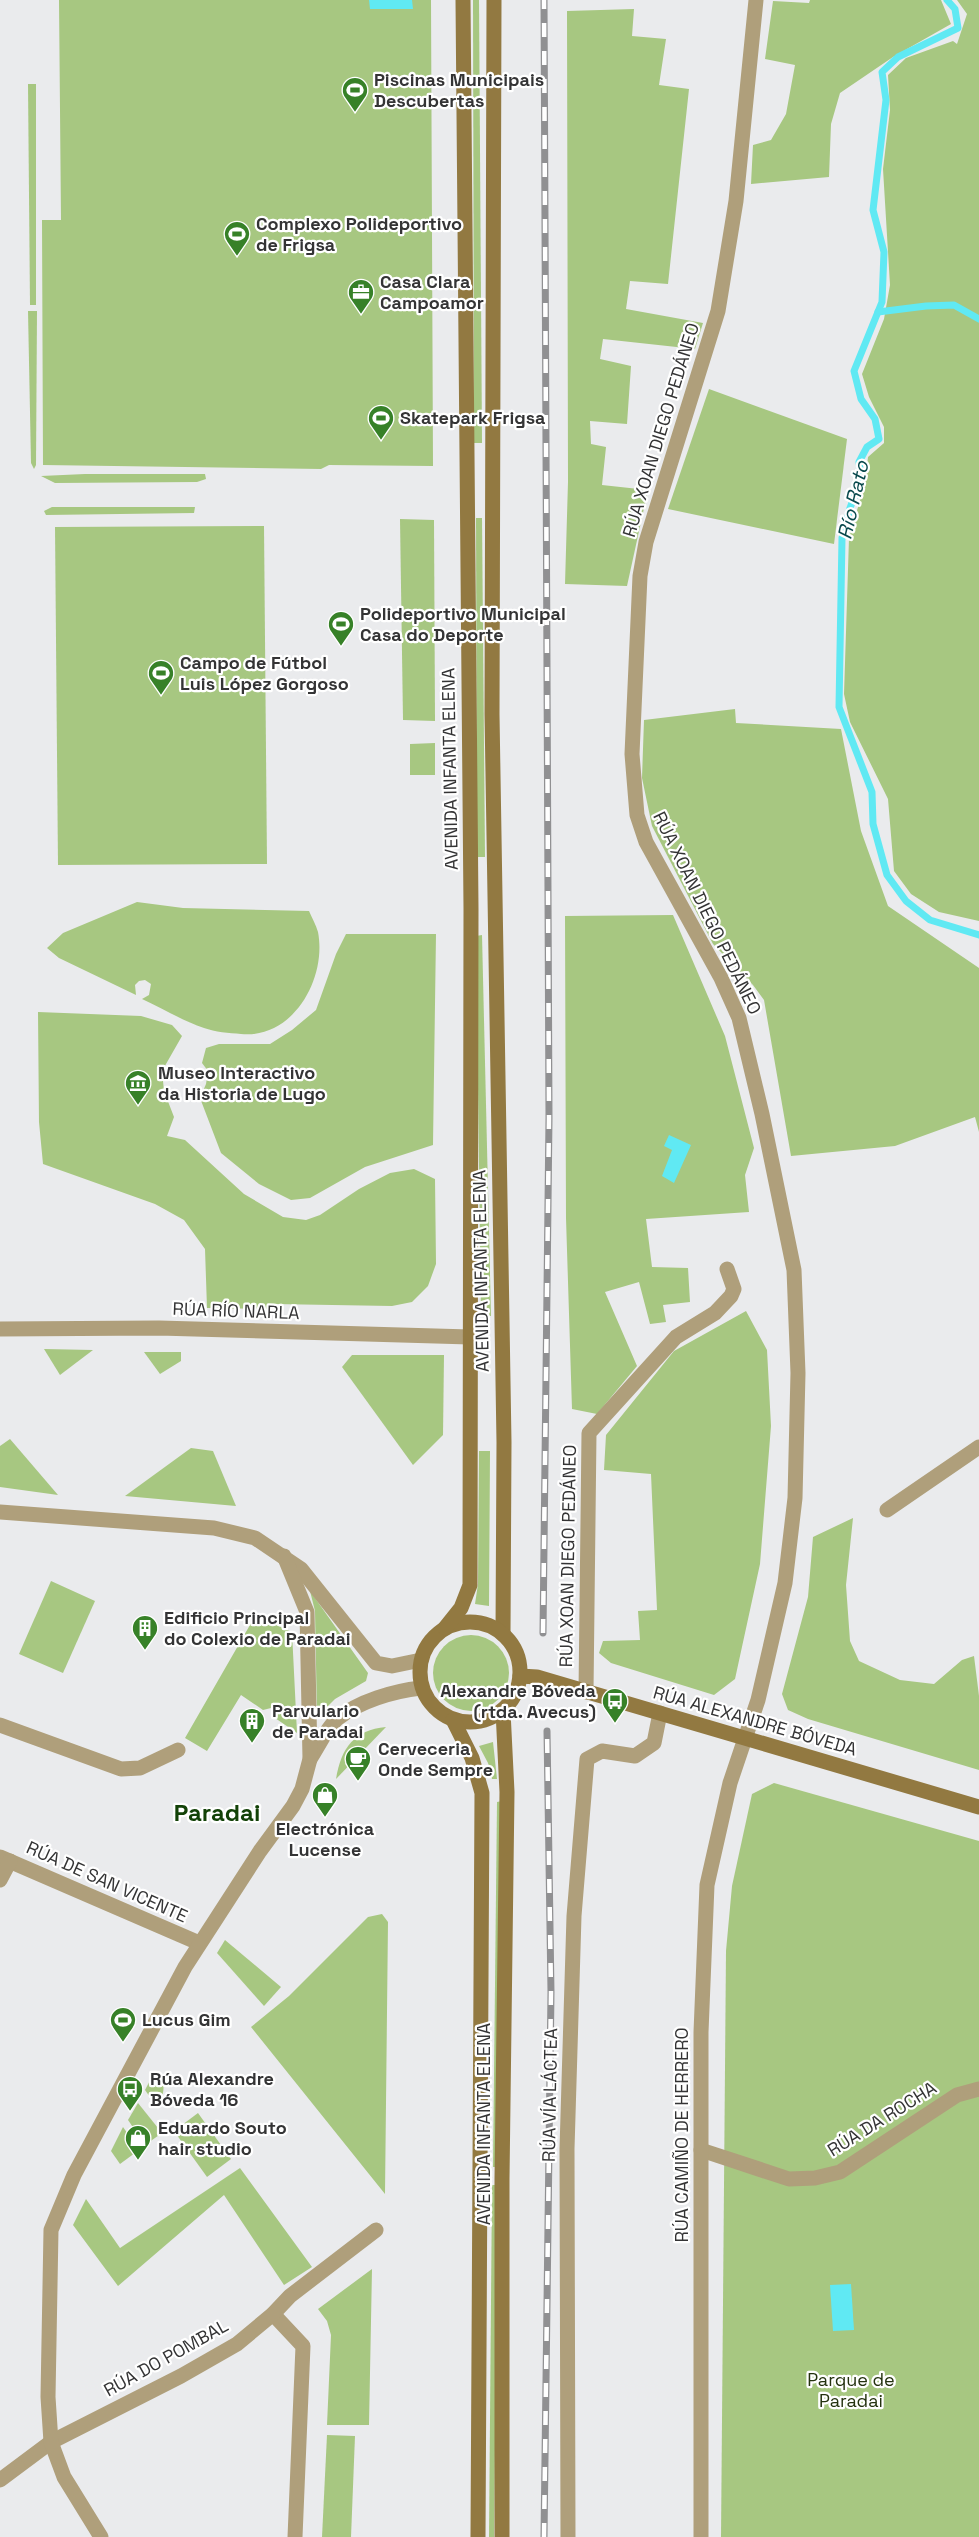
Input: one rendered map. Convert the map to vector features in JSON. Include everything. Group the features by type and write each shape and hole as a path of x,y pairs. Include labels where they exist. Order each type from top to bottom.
{"street":[{"name":"AVENIDA INFANTA ELENA","path":"445,1628 461,1608 470,1585 471,909 463,0"},
{"name":"AVENIDA INFANTA ELENA","path":"494,0 492,725 504,1451 503,1634"},
{"name":"RÚA XOAN DIEGO PEDÁNEO","path":"746,1738 758,1700 785,1584 795,1498 798,1372 794,1270 762,1114 739,1017 679,898 646,842 637,815 632,754 640,576 646,542 717,311 736,201 756,0"},
{"path":"467,484 494,483"},
{"path":"471,909 495,906"},
{"name":"RÚA XOAN DIEGO PEDÁNEO","path":"585,1692 589,1433 676,1337 715,1313 732,1296 734,1289 727,1269"},
{"name":"RÚA RÍO NARLA","path":"0,1329 159,1328 470,1337"},
{"path":"887,1510 979,1447"},
{"path":"0,1512 214,1528 255,1538 301,1569 376,1663 392,1666 421,1660"},
{"path":"101,2537 64,2477 51,2442 48,2397 51,2230 61,2202 120,2085 199,1943 293,1806 302,1789 310,1759 307,1612 284,1556"},
{"path":"460,1622 475,1622 490,1626 503,1634 513,1646 519,1661 520,1676 517,1691 503,1711 483,1721 468,1723 453,1720 439,1713 428,1702 421,1688 419,1670 423,1652 432,1638 445,1628 460,1622"},
{"name":"RÚA ALEXANDRE BÓVEDA","path":"520,1676 537,1677 979,1807"},
{"path":"310,1759 335,1720 356,1707 404,1690 421,1688"},
{"name":"AVENIDA INFANTA ELENA","path":"502,2537 502,2179 507,1792 503,1711"},
{"name":"RÚA VÍA LÁCTEA","path":"568,2537 567,2149 574,1916 586,1759 602,1752 635,1756 654,1743 660,1713"},
{"name":"AVENIDA INFANTA ELENA","path":"453,1720 472,1758 482,1793 478,2537"},
{"path":"0,1725 121,1769 140,1768 178,1750"},
{"name":"RÚA CAMIÑO DE HERRERO","path":"701,2537 701,2032 708,1885 730,1783 746,1738"},
{"path":"0,1880 5,1859"},
{"name":"RÚA DE SAN VICENTE","path":"5,1859 199,1943"},
{"name":"RÚA DA ROCHA","path":"701,2150 789,2180 815,2178 840,2172 957,2095 979,2089"},
{"name":"RÚA DO POMBAL","path":"0,2480 51,2442 237,2344 273,2314 290,2296 376,2230"},
{"path":"273,2314 303,2346 295,2537"}],"green space":[{"name":"Complexo Polideportivo de Frigsa","path":"59,0 431,0 433,466 329,465 321,469 43,465 42,220 61,220"},
{"path":"473,0 479,0 482,443 474,443"},
{"path":"810,0 941,0 951,24 893,57 840,93 831,124 829,177 751,184 753,145 771,140 786,114 795,65 765,59 773,1 809,3"},
{"path":"957,0 979,0 979,921 939,912 911,894 894,871 888,799 850,722 844,694 849,538 865,483 868,457 884,443 884,427 869,397 862,374 884,319 890,285 883,169 890,110 888,75 906,58 953,41 957,44 967,14"},
{"path":"634,9 632,36 666,39 659,85 689,89 668,284 630,281 626,309 703,323 695,349 603,339 600,359 631,366 627,424 590,421 591,444 606,447 602,485 648,490 627,586 565,584 568,482 567,11"},
{"path":"28,84 36,84 36,305 30,305"},
{"path":"28,311 37,311 36,465 34,469 31,463"},
{"path":"709,389 847,439 834,544 668,509"},
{"path":"205,474 206,479 197,482 55,483 41,476"},
{"path":"52,507 195,507 194,513 46,515 44,511"},
{"path":"476,518 482,518 485,857 477,857"},
{"path":"400,519 434,520 435,721 403,720"},
{"name":"Campo de Fútbol Luis López Gorgoso","path":"264,526 267,864 58,865 55,527"},
{"path":"735,709 736,723 841,729 861,831 888,906 979,968 979,1132 975,1117 895,1146 791,1156 764,1000 753,985 713,944 652,826 642,778 644,720"},
{"path":"435,743 435,775 410,775 410,744"},
{"path":"137,902 183,908 309,911 318,932 319,950 317,968 311,986 291,1016 276,1027 260,1033 222,1032 196,1025 142,999 149,995 151,984 145,980 135,985 136,995 59,958 47,948 63,933"},
{"path":"673,915 725,1036 754,1148 745,1175 749,1212 646,1219 652,1267 688,1268 690,1302 663,1305 666,1322 650,1324 639,1282 605,1292 637,1366 597,1414 572,1409 566,1218 565,916"},
{"path":"346,934 436,934 433,1145 365,1167 310,1198 291,1200 259,1184 221,1153 200,1098 208,1071 202,1063 206,1048 219,1044 270,1044 292,1030 316,1010 336,954"},
{"path":"482,935 491,1316 481,1316 476,936"},
{"path":"38,1012 141,1016 172,1025 182,1036 162,1071 164,1091 174,1117 167,1136 185,1140 244,1194 283,1217 306,1220 320,1215 359,1189 390,1173 414,1169 435,1179 436,1264 428,1286 412,1302 392,1306 273,1304 274,1309 207,1308 205,1249 184,1220 155,1204 43,1164 39,1122"},
{"path":"746,1311 767,1350 771,1426 760,1564 735,1679 714,1695 611,1663 599,1653 603,1641 640,1640 638,1611 657,1610 651,1474 604,1470 606,1435 674,1351"},
{"path":"44,1349 93,1350 60,1375"},
{"path":"144,1352 181,1352 181,1361 160,1374"},
{"path":"352,1355 444,1355 443,1435 413,1465 342,1367"},
{"path":"10,1439 58,1495 0,1487 0,1446"},
{"path":"191,1448 213,1451 236,1506 125,1496"},
{"path":"479,1451 490,1451 489,1606 475,1604 478,1584"},
{"path":"853,1518 846,1585 850,1641 859,1661 900,1680 934,1684 962,1660 974,1656 979,1696 979,1770 808,1719 788,1710 782,1694 808,1597 813,1537"},
{"path":"51,1581 95,1601 63,1673 19,1654"},
{"path":"310,1591 368,1673 366,1681 335,1699 317,1717 315,1611"},
{"path":"254,1618 265,1620 292,1632 297,1733 275,1718 276,1713 271,1708 263,1710 241,1695 207,1751 185,1738"},
{"path":"479,1635 492,1641 503,1652 509,1665 507,1688 492,1705 479,1711 463,1711 450,1705 435,1688 433,1665 439,1652 456,1637"},
{"path":"386,1727 336,1779 341,1758 351,1742 365,1732"},
{"path":"493,1742 497,1779 492,1779 488,1763 479,1746"},
{"name":"Parque de Paradai","path":"774,1783 979,1841 979,2537 721,2537 726,1951 732,1886 752,1794"},
{"path":"502,1801 499,2167 493,2167 497,1802"},
{"path":"382,1914 388,1922 385,2194 251,2027 289,1996 368,1917"},
{"path":"225,1940 281,1987 264,2006 217,1953"},
{"path":"155,2071 163,2084 162,2097 157,2107 145,2090"},
{"path":"138,2103 162,2133 145,2145 128,2120"},
{"path":"198,2113 231,2159 207,2177 174,2131"},
{"path":"123,2127 139,2150 120,2164 111,2151"},
{"path":"240,2168 312,2267 284,2285 224,2195 118,2286 73,2225 86,2199 120,2248"},
{"path":"492,2185 498,2185 494,2537 489,2537"},
{"path":"372,2269 369,2425 327,2425 331,2335 327,2321 318,2309"},
{"path":"327,2435 355,2436 351,2537 322,2537"}],"water":[{"path":"369,0 412,0 413,9 370,9"},
{"path":"669,1135 691,1145 674,1183 662,1176 672,1150 664,1146"},
{"path":"851,2284 854,2330 833,2331 830,2285"}],"waterway":[{"name":"Río Rato","path":"947,0 955,9 958,28 898,57 882,72 886,100 873,210 884,252 882,302 854,371 861,399 875,419 879,439 867,447 859,462 861,479 842,538 839,707 872,792 873,824 887,875 906,901 930,920 979,935"},
{"path":"878,312 954,305 979,319"}],"railway":[{"path":"543,1633 549,1118 544,0"},
{"path":"544,2537 551,1992 547,1731"}],"place":[{"name":"Piscinas Municipais Descubertas","path":"355,113"},
{"name":"Complexo Polideportivo de Frigsa","path":"237,257"},
{"name":"Casa Clara Campoamor","path":"361,315"},
{"name":"Skatepark Frigsa","path":"381,441"},
{"name":"Polideportivo Municipal Casa do Deporte","path":"341,647"},
{"name":"Campo de Fútbol Luis López Gorgoso","path":"161,696"},
{"name":"Museo Interactivo da Historia de Lugo","path":"138,1106"},
{"name":"Edificio Principal do Colexio de Paradai","path":"145,1651"},
{"name":"Alexandre Bóveda (rtda. Avecus)","path":"615,1724"},
{"name":"Parvulario de Paradai","path":"252,1744"},
{"name":"Cerveceria Onde Sempre","path":"358,1782"},
{"name":"Electrónica Lucense","path":"325,1818"},
{"name":"Lucus Gim","path":"123,2043"},
{"name":"Rúa Alexandre Bóveda 16","path":"130,2112"},
{"name":"Eduardo Souto hair studio","path":"138,2161"}],"district":[{"name":"Paradai","path":"217,1813"}]}
